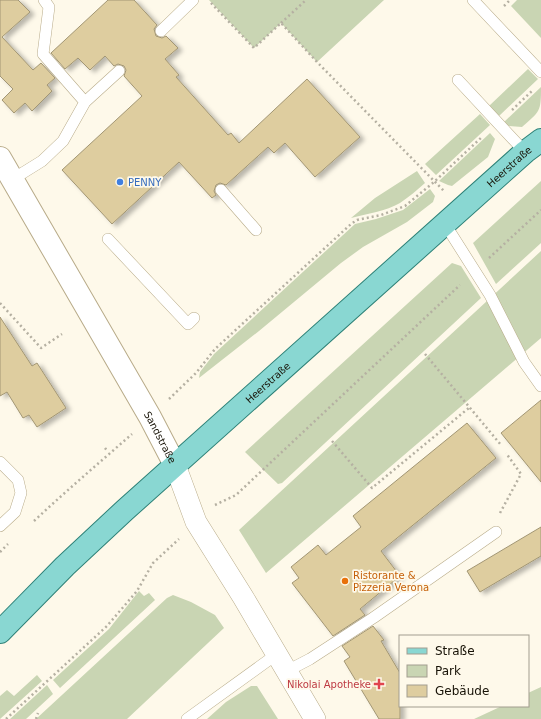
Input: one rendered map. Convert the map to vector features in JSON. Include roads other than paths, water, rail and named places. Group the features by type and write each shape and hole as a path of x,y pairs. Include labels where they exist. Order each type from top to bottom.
{"main road":[{"name":"Heerstraße","path":"0,632 65,566 175,465 533,146"}],"street":[{"name":"Sandstraße","path":"0,158 150,417 175,465 196,522 231,577 315,719"}],"lane":[{"path":"44,0 49,7 43,54 85,102"},
{"path":"161,30 193,0"},
{"path":"473,0 541,72"},
{"path":"13,179 42,161 63,141 85,102 119,71"},
{"path":"458,80 498,123 533,146"},
{"path":"221,190 256,230"},
{"path":"445,224 490,295 524,362 541,386"},
{"path":"108,239 188,324 194,318"},
{"path":"0,462 18,480 20,493 15,512 0,526"},
{"path":"187,719 282,662 310,659 373,618 496,532"}],"place":[{"name":"PENNY","path":"120,182"},
{"name":"Ristorante & Pizzeria Verona","path":"345,581"},
{"name":"Nikolai Apotheke","path":"379,684"}]}
